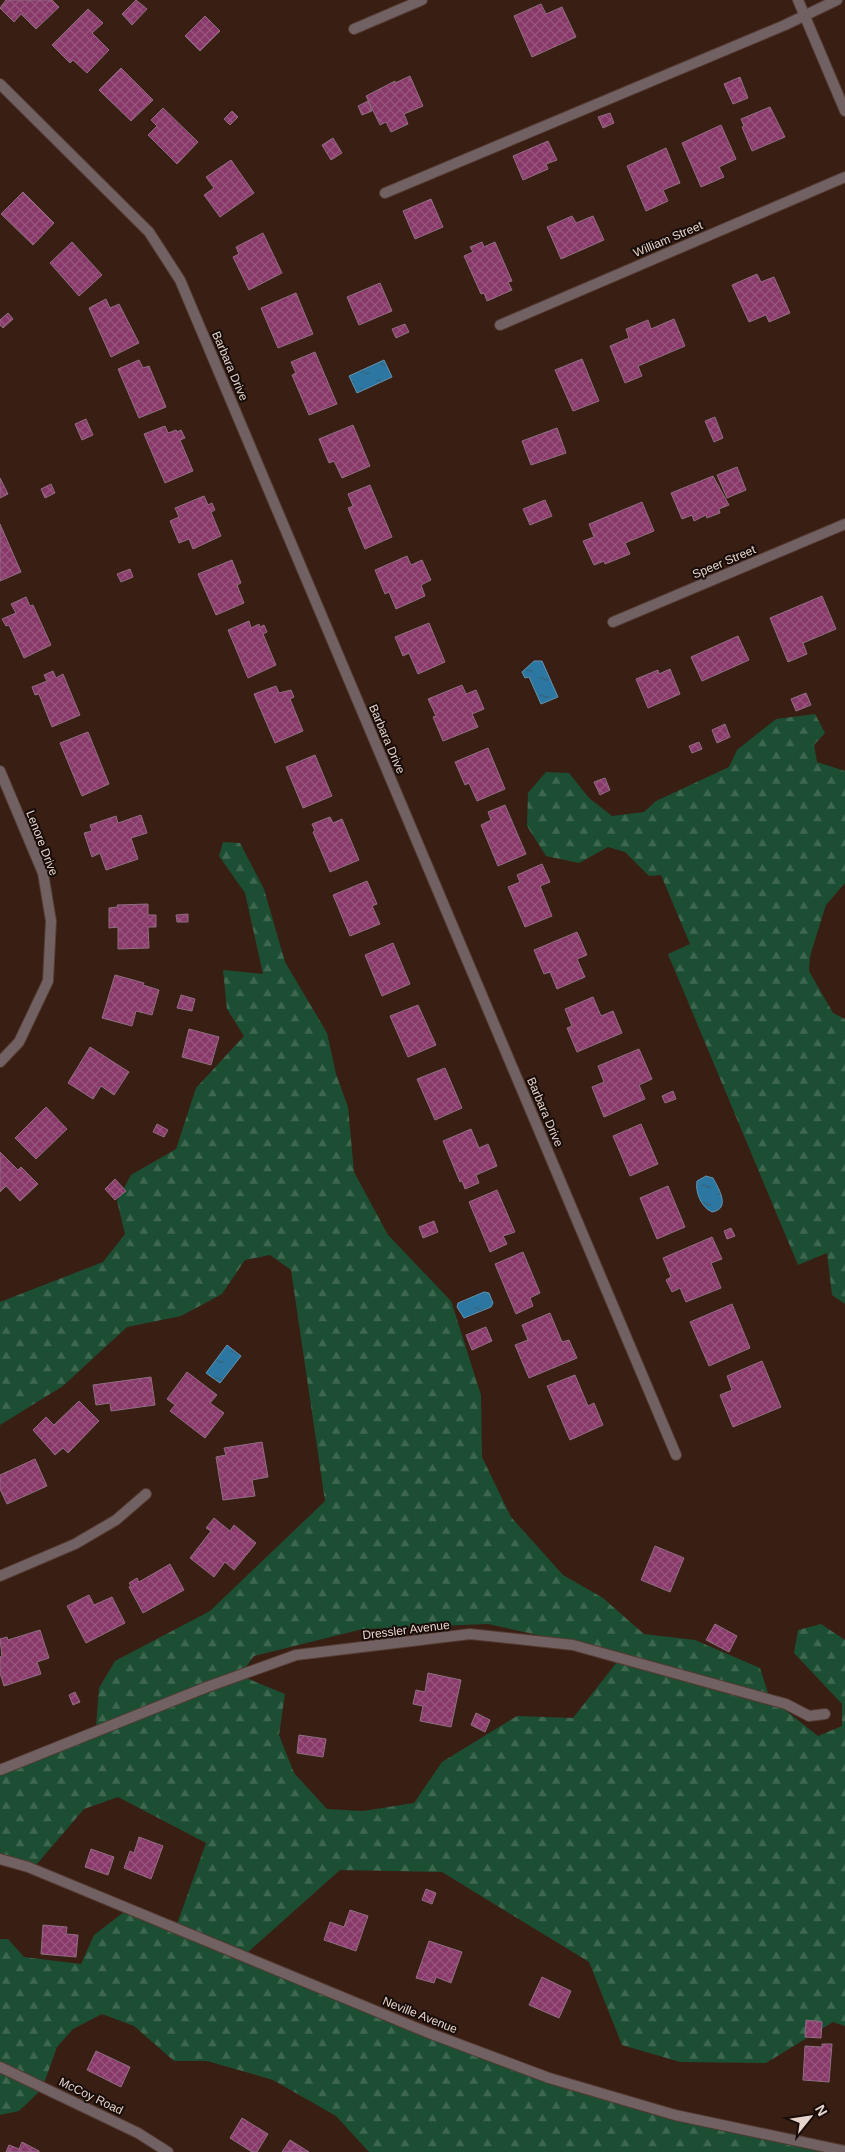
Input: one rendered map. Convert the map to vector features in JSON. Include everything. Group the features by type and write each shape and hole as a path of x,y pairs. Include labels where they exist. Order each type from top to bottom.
{"street":[{"path":"354,29 422,0"},
{"path":"798,0 845,111"},
{"path":"386,193 805,16 837,0"},
{"name":"Barbara Drive","path":"0,84 150,232 180,280 676,1455"},
{"name":"William Street","path":"500,325 845,177"},
{"name":"Speer Street","path":"613,622 845,524"},
{"name":"Lenore Drive","path":"0,771 43,873 51,921 48,981 19,1042 0,1062"},
{"path":"0,1576 76,1544 116,1520 146,1494"},
{"name":"Dressler Avenue","path":"0,1770 207,1687 296,1656 470,1634 574,1645 786,1704 809,1716 825,1714"},
{"name":"Neville Avenue","path":"0,1859 28,1867 429,2033 549,2078 674,2115 845,2152"},
{"name":"McCoy Road","path":"0,2067 138,2133 168,2152"}],"green space":[{"path":"815,714 825,733 814,745 817,762 845,771 845,883 826,905 810,956 809,971 833,1013 845,1019 845,1304 832,1295 827,1253 798,1265 668,954 690,944 661,875 649,876 625,852 608,847 579,863 546,856 527,826 528,793 546,772 569,773 589,798 612,816 644,812 656,801 729,767 737,750 776,719"},
{"path":"223,842 240,843 264,889 285,962 327,1033 336,1074 348,1107 354,1172 388,1235 451,1301 481,1395 482,1457 511,1517 563,1575 603,1598 644,1634 695,1640 760,1668 770,1699 574,1643 488,1624 363,1629 254,1656 243,1671 96,1727 99,1688 115,1661 210,1611 325,1501 291,1270 270,1255 245,1260 222,1294 181,1316 127,1327 63,1386 0,1425 0,1302 103,1262 125,1234 117,1201 131,1175 176,1149 196,1088 244,1036 227,1009 223,970 263,974 245,893 219,856"},
{"path":"821,1624 845,1640 845,2026 833,2022 766,2063 680,2062 622,2045 589,1962 442,1872 340,1870 247,1953 177,1924 206,1843 118,1797 84,1809 36,1865 0,1854 0,1774 246,1678 285,1694 279,1735 294,1773 327,1809 363,1811 414,1803 442,1762 517,1716 573,1718 617,1662 784,1709 818,1736 842,1726 842,1704 794,1653 798,1630"},
{"path":"124,1912 544,2081 672,2120 823,2152 369,2152 336,2116 273,2080 207,2061 174,2061 134,2026 102,2014 73,2029 57,2047 42,2089 19,2111 0,2115 0,1939 8,1939 24,1957 81,1964 94,1935"}],"water":[{"path":"384,360 392,377 357,393 349,376"},
{"path":"534,661 542,661 558,697 541,704 529,677 525,678 522,672"},
{"path":"706,1176 713,1178 722,1198 721,1207 712,1212 702,1203 697,1190 697,1181"},
{"path":"484,1292 489,1293 493,1303 491,1307 464,1318 457,1307 458,1303"},
{"path":"227,1345 241,1356 220,1383 206,1373"}],"building":[{"path":"6,0 52,0 59,7 36,29 21,14 14,22 0,8"},
{"path":"136,0 147,9 132,25 122,14"},
{"path":"541,4 546,14 562,7 576,37 532,57 514,16"},
{"path":"88,9 103,23 92,33 109,50 87,73 73,60 70,63 52,45"},
{"path":"205,16 220,31 200,51 185,36"},
{"path":"121,68 153,100 131,121 99,90"},
{"path":"410,76 423,106 404,114 408,124 391,132 386,122 380,125 366,96 395,81 395,83"},
{"path":"740,77 748,98 733,104 724,84"},
{"path":"368,101 372,111 362,115 358,106"},
{"path":"770,107 785,137 752,151 742,127 744,126 741,119"},
{"path":"163,108 198,142 177,164 148,135 157,126 151,120"},
{"path":"232,111 238,117 230,125 224,119"},
{"path":"610,113 614,123 603,128 598,117"},
{"path":"721,125 736,159 719,167 724,177 701,187 682,143"},
{"path":"333,138 342,153 331,160 322,145"},
{"path":"548,141 557,160 546,164 548,169 523,180 513,156"},
{"path":"666,148 680,183 663,190 668,201 646,211 627,166"},
{"path":"231,160 254,193 220,217 204,195 214,188 206,177"},
{"path":"23,192 54,223 33,245 1,214"},
{"path":"431,199 443,227 415,239 403,211"},
{"path":"572,216 576,223 593,216 604,240 561,259 547,227"},
{"path":"263,233 282,273 249,290 233,257 239,254 236,247"},
{"path":"72,242 102,275 79,296 50,263"},
{"path":"482,242 484,247 495,242 512,281 508,282 512,290 487,301 484,293 481,294 464,256 473,252 470,247"},
{"path":"757,274 761,282 774,277 790,313 769,322 766,315 749,322 732,285"},
{"path":"380,283 392,311 359,325 347,297"},
{"path":"296,293 313,334 278,348 261,308"},
{"path":"106,299 110,308 119,304 139,343 111,357 89,308"},
{"path":"8,313 13,319 3,328 0,325 0,320"},
{"path":"674,319 685,346 638,366 642,376 625,383 610,346 629,338 626,329 648,320 651,329"},
{"path":"405,324 409,332 396,338 392,329"},
{"path":"315,352 337,404 309,415 292,375 296,373 291,362"},
{"path":"582,359 599,401 573,411 555,370"},
{"path":"139,360 143,368 149,366 166,407 139,418 118,369"},
{"path":"715,417 723,438 714,442 705,421"},
{"path":"86,419 93,435 82,440 75,424"},
{"path":"353,425 370,466 342,478 334,461 329,463 319,439"},
{"path":"165,426 168,433 181,430 185,438 180,440 193,471 165,483 144,434"},
{"path":"557,428 566,453 531,465 522,441"},
{"path":"737,467 746,490 727,498 717,475"},
{"path":"713,476 729,505 719,509 720,513 707,518 706,515 694,521 692,515 682,519 671,493"},
{"path":"0,478 8,494 0,498"},
{"path":"51,484 55,493 45,498 41,489"},
{"path":"370,485 392,537 365,549 348,508 353,506 348,494"},
{"path":"204,496 208,505 212,503 215,510 211,512 221,536 193,549 189,539 179,543 170,521 179,517 175,508"},
{"path":"545,500 552,516 530,525 523,509"},
{"path":"642,502 654,531 625,543 630,554 605,564 604,561 594,565 583,541 594,537 589,524"},
{"path":"0,524 21,572 0,581"},
{"path":"407,556 411,565 422,560 431,580 421,585 425,596 396,609 389,592 385,594 375,570"},
{"path":"232,560 241,583 237,585 244,603 216,615 198,574"},
{"path":"130,569 133,577 121,582 117,574"},
{"path":"822,596 836,629 803,643 807,654 788,662 770,618"},
{"path":"26,597 30,606 33,605 51,645 24,658 9,625 6,626 2,619 16,613 11,604"},
{"path":"249,621 251,628 259,624 260,627 264,625 267,632 263,634 276,665 248,678 228,630"},
{"path":"429,623 445,662 418,674 409,653 403,656 395,637"},
{"path":"738,636 749,660 702,681 691,657"},
{"path":"670,669 680,694 648,708 636,679 658,670 659,674"},
{"path":"53,671 56,678 63,674 80,715 52,727 39,694 35,695 32,687 47,681 44,675"},
{"path":"462,685 466,694 476,690 484,709 472,714 478,727 443,741 433,717 436,716 428,699"},
{"path":"276,686 279,693 291,690 294,697 290,699 303,731 275,743 254,694"},
{"path":"806,693 811,705 796,711 791,699"},
{"path":"725,724 730,737 717,743 712,730"},
{"path":"88,732 109,784 82,796 60,743"},
{"path":"699,742 702,749 692,753 689,746"},
{"path":"488,748 505,789 477,801 469,783 465,785 455,762"},
{"path":"315,755 332,796 303,808 286,767"},
{"path":"605,778 610,790 600,795 594,782"},
{"path":"505,805 526,854 498,866 481,825 491,820 488,812"},
{"path":"141,815 147,833 131,838 138,859 106,870 100,853 92,857 84,833 92,831 90,825 116,816 118,823"},
{"path":"330,817 333,823 342,819 359,860 330,872 313,832 315,831 312,824"},
{"path":"542,864 550,882 540,886 552,916 525,927 508,887 520,882 517,875"},
{"path":"367,881 377,904 372,906 380,924 350,936 333,895"},
{"path":"148,904 148,915 156,915 156,927 148,927 149,948 118,949 118,927 109,928 109,908 118,907 117,905"},
{"path":"188,914 188,922 177,922 176,915"},
{"path":"577,932 587,955 577,959 585,977 557,989 550,972 544,974 534,950"},
{"path":"393,943 410,984 382,996 365,955"},
{"path":"115,975 144,983 143,985 159,990 152,1015 136,1011 132,1026 102,1018"},
{"path":"181,995 195,999 192,1011 177,1008"},
{"path":"593,997 601,1016 613,1011 622,1033 577,1052 567,1028 572,1026 565,1009"},
{"path":"418,1005 436,1045 408,1057 390,1016"},
{"path":"189,1029 219,1037 211,1065 182,1057"},
{"path":"90,1047 129,1072 114,1095 101,1086 93,1099 68,1083"},
{"path":"639,1049 652,1079 639,1085 645,1099 604,1117 592,1087 604,1082 598,1066"},
{"path":"445,1068 462,1108 435,1120 417,1079"},
{"path":"673,1091 676,1099 665,1103 662,1096"},
{"path":"46,1107 67,1129 36,1159 15,1138"},
{"path":"157,1124 168,1130 164,1137 153,1132"},
{"path":"641,1124 658,1164 630,1176 613,1136"},
{"path":"471,1129 479,1148 488,1144 497,1166 476,1175 479,1183 465,1189 462,1181 460,1182 443,1141"},
{"path":"0,1152 18,1170 21,1167 38,1184 20,1201 6,1186 0,1192"},
{"path":"115,1179 126,1191 115,1200 105,1189"},
{"path":"668,1186 685,1227 657,1239 640,1198"},
{"path":"497,1190 515,1232 503,1236 507,1244 490,1252 469,1202"},
{"path":"434,1221 438,1232 423,1238 419,1227"},
{"path":"731,1228 735,1236 727,1239 724,1231"},
{"path":"712,1237 722,1259 711,1263 721,1288 686,1302 680,1288 672,1292 666,1280 671,1277 663,1258"},
{"path":"523,1252 540,1293 530,1298 533,1306 516,1314 495,1264"},
{"path":"732,1304 750,1348 709,1366 690,1322"},
{"path":"550,1313 562,1342 569,1340 577,1358 529,1378 515,1345 528,1340 522,1325"},
{"path":"486,1327 492,1341 472,1350 466,1335"},
{"path":"762,1361 781,1407 733,1427 720,1395 732,1390 727,1376"},
{"path":"187,1372 217,1395 210,1403 224,1413 205,1438 170,1411 175,1405 167,1399"},
{"path":"575,1375 588,1406 594,1403 603,1425 570,1440 547,1386"},
{"path":"151,1377 155,1405 111,1411 110,1403 96,1405 93,1385"},
{"path":"79,1401 99,1421 68,1453 63,1448 55,1455 33,1430 46,1417 54,1425"},
{"path":"262,1442 268,1477 252,1480 255,1496 223,1500 216,1457 226,1455 224,1448"},
{"path":"35,1459 47,1486 7,1504 0,1489 0,1475"},
{"path":"214,1518 230,1531 234,1525 256,1543 234,1570 225,1562 214,1577 190,1558 211,1531 206,1528"},
{"path":"655,1546 684,1558 670,1592 641,1580"},
{"path":"170,1564 184,1590 143,1613 129,1587 131,1586 129,1583 137,1578 139,1582"},
{"path":"89,1595 94,1605 112,1597 125,1623 86,1643 67,1606"},
{"path":"715,1624 737,1636 729,1652 706,1640"},
{"path":"40,1630 49,1658 37,1662 41,1674 4,1686 0,1673 0,1657 2,1656 0,1639 7,1637 8,1640"},
{"path":"428,1673 461,1680 451,1727 420,1721 423,1706 413,1704 416,1690 425,1692"},
{"path":"75,1692 80,1702 73,1705 69,1695"},
{"path":"476,1713 490,1720 485,1732 471,1725"},
{"path":"299,1735 326,1739 323,1757 297,1753"},
{"path":"139,1837 163,1846 151,1879 124,1868 130,1851 134,1853"},
{"path":"91,1849 114,1857 108,1875 85,1867"},
{"path":"426,1889 436,1893 432,1904 422,1900"},
{"path":"350,1910 368,1916 356,1951 324,1940 330,1922 344,1927"},
{"path":"43,1925 67,1927 66,1934 78,1935 76,1957 41,1954"},
{"path":"429,1941 462,1952 451,1983 436,1977 434,1983 416,1978"},
{"path":"542,1977 571,1991 559,2018 529,2005"},
{"path":"806,2020 822,2022 821,2038 805,2037"},
{"path":"822,2044 832,2044 829,2082 803,2080 805,2046 822,2047"},
{"path":"96,2051 130,2067 121,2087 87,2070"},
{"path":"242,2118 268,2134 257,2152 252,2152 230,2138"},
{"path":"290,2140 309,2152 282,2152"},
{"path":"22,2142 39,2152 6,2152 9,2145 19,2149"}]}
